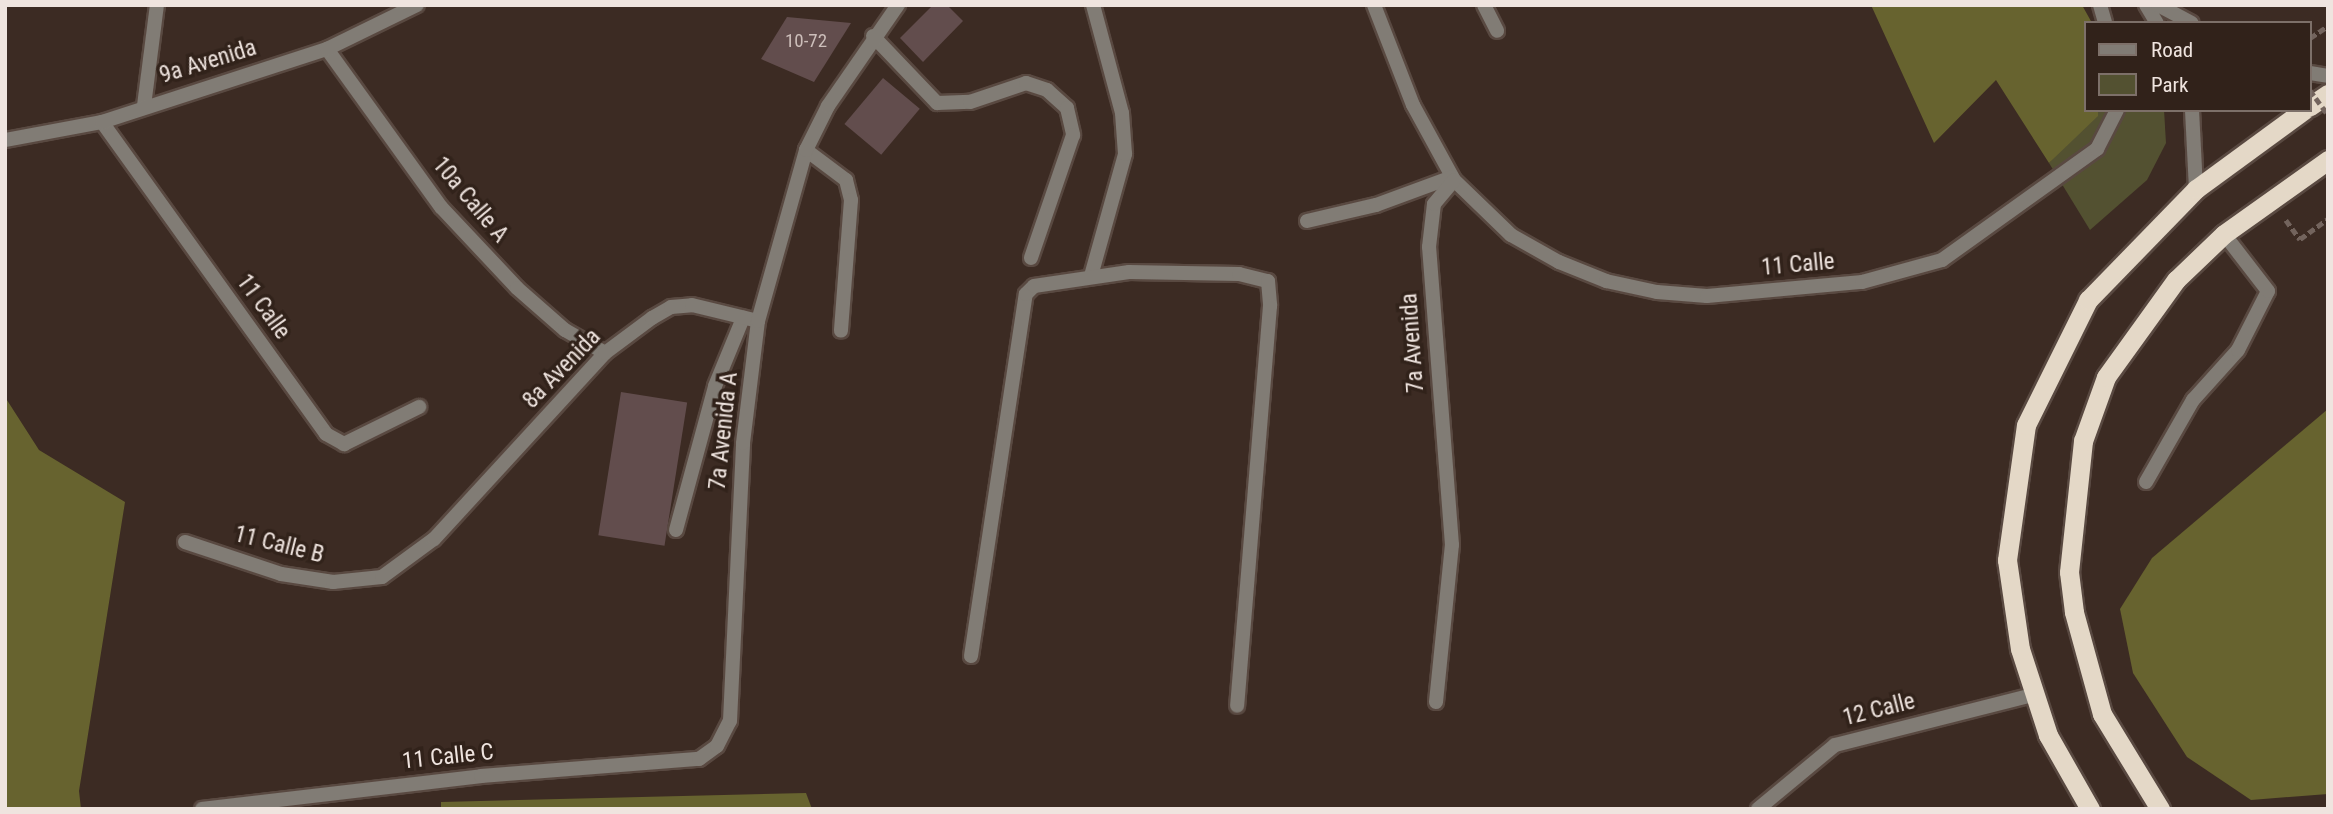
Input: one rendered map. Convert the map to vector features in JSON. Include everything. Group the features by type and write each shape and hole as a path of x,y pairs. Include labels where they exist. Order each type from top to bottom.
{"highway":[{"path":"2312,105 2328,94"},
{"path":"2090,809 2032,695 2007,560 2026,425 2088,300 2196,189 2301,112"},
{"path":"2160,809 2102,714 2074,612 2069,572 2083,441 2106,377 2142,323 2176,280 2224,234 2328,160"}],"street":[{"path":"144,106 157,5"},
{"name":"9a Avenida","path":"5,141 102,122 144,106 327,49 417,5"},
{"path":"898,5 873,36 937,103 970,102 1026,83 1047,90 1067,107 1073,135 1031,258"},
{"path":"1091,276 1125,153 1122,113 1093,5"},
{"path":"1307,221 1376,205 1453,179 1413,105 1374,5"},
{"path":"1484,5 1497,32"},
{"path":"2146,5 2156,21"},
{"path":"2158,5 2188,21"},
{"name":"7a Avenida A","path":"699,760 717,746 730,721 743,443 758,321 806,150 828,106 873,36"},
{"name":"10a Calle A","path":"327,49 441,207 517,288 565,330 605,353"},
{"name":"11 Calle","path":"1453,179 1511,235 1606,281 1707,296 1861,282 1942,260 2097,149 2116,112"},
{"path":"2192,112 2196,189"},
{"name":"11 Calle","path":"102,122 326,434 344,444 419,407"},
{"path":"806,150 846,180 851,200 841,331"},
{"name":"7a Avenida","path":"1436,702 1452,545 1429,247 1434,204 1453,179"},
{"path":"2146,482 2193,400 2238,350 2268,291 2224,234"},
{"path":"971,656 1022,304 1034,286 1091,276 1192,272 1268,281 1237,706"},
{"name":"8a Avenida","path":"434,540 605,353 671,307 692,305 758,321"},
{"path":"676,530 715,386 743,317"},
{"name":"11 Calle B","path":"185,542 281,574 333,582 382,577 434,540"},
{"name":"12 Calle","path":"1758,809 1835,745 2032,695"},
{"name":"11 Calle C","path":"202,809 481,776 699,760"}],"path":[{"path":"2312,37 2328,26"},
{"path":"2312,93 2328,115"},
{"path":"2300,239 2328,219"}],"green space":[{"path":"2096,112 2164,112 2166,143 2147,180 2090,230 2049,163"}],"shaded area":[{"path":"1871,5 2082,5 2091,21 2084,21 2084,112 2098,112 2098,116 2049,163 1996,80 1934,143"},
{"path":"5,397 39,450 125,502 79,791 81,809 5,809"},
{"path":"2328,409 2328,794 2251,800 2187,757 2133,673 2120,609 2152,558"},
{"path":"806,793 812,809 441,809 441,802"}],"building":[{"path":"933,5 947,5 963,21 923,62 900,38"},
{"path":"787,17 851,23 814,82 761,59"},
{"path":"883,78 920,109 881,155 844,124"},
{"path":"621,392 687,402 664,546 598,535"}]}
